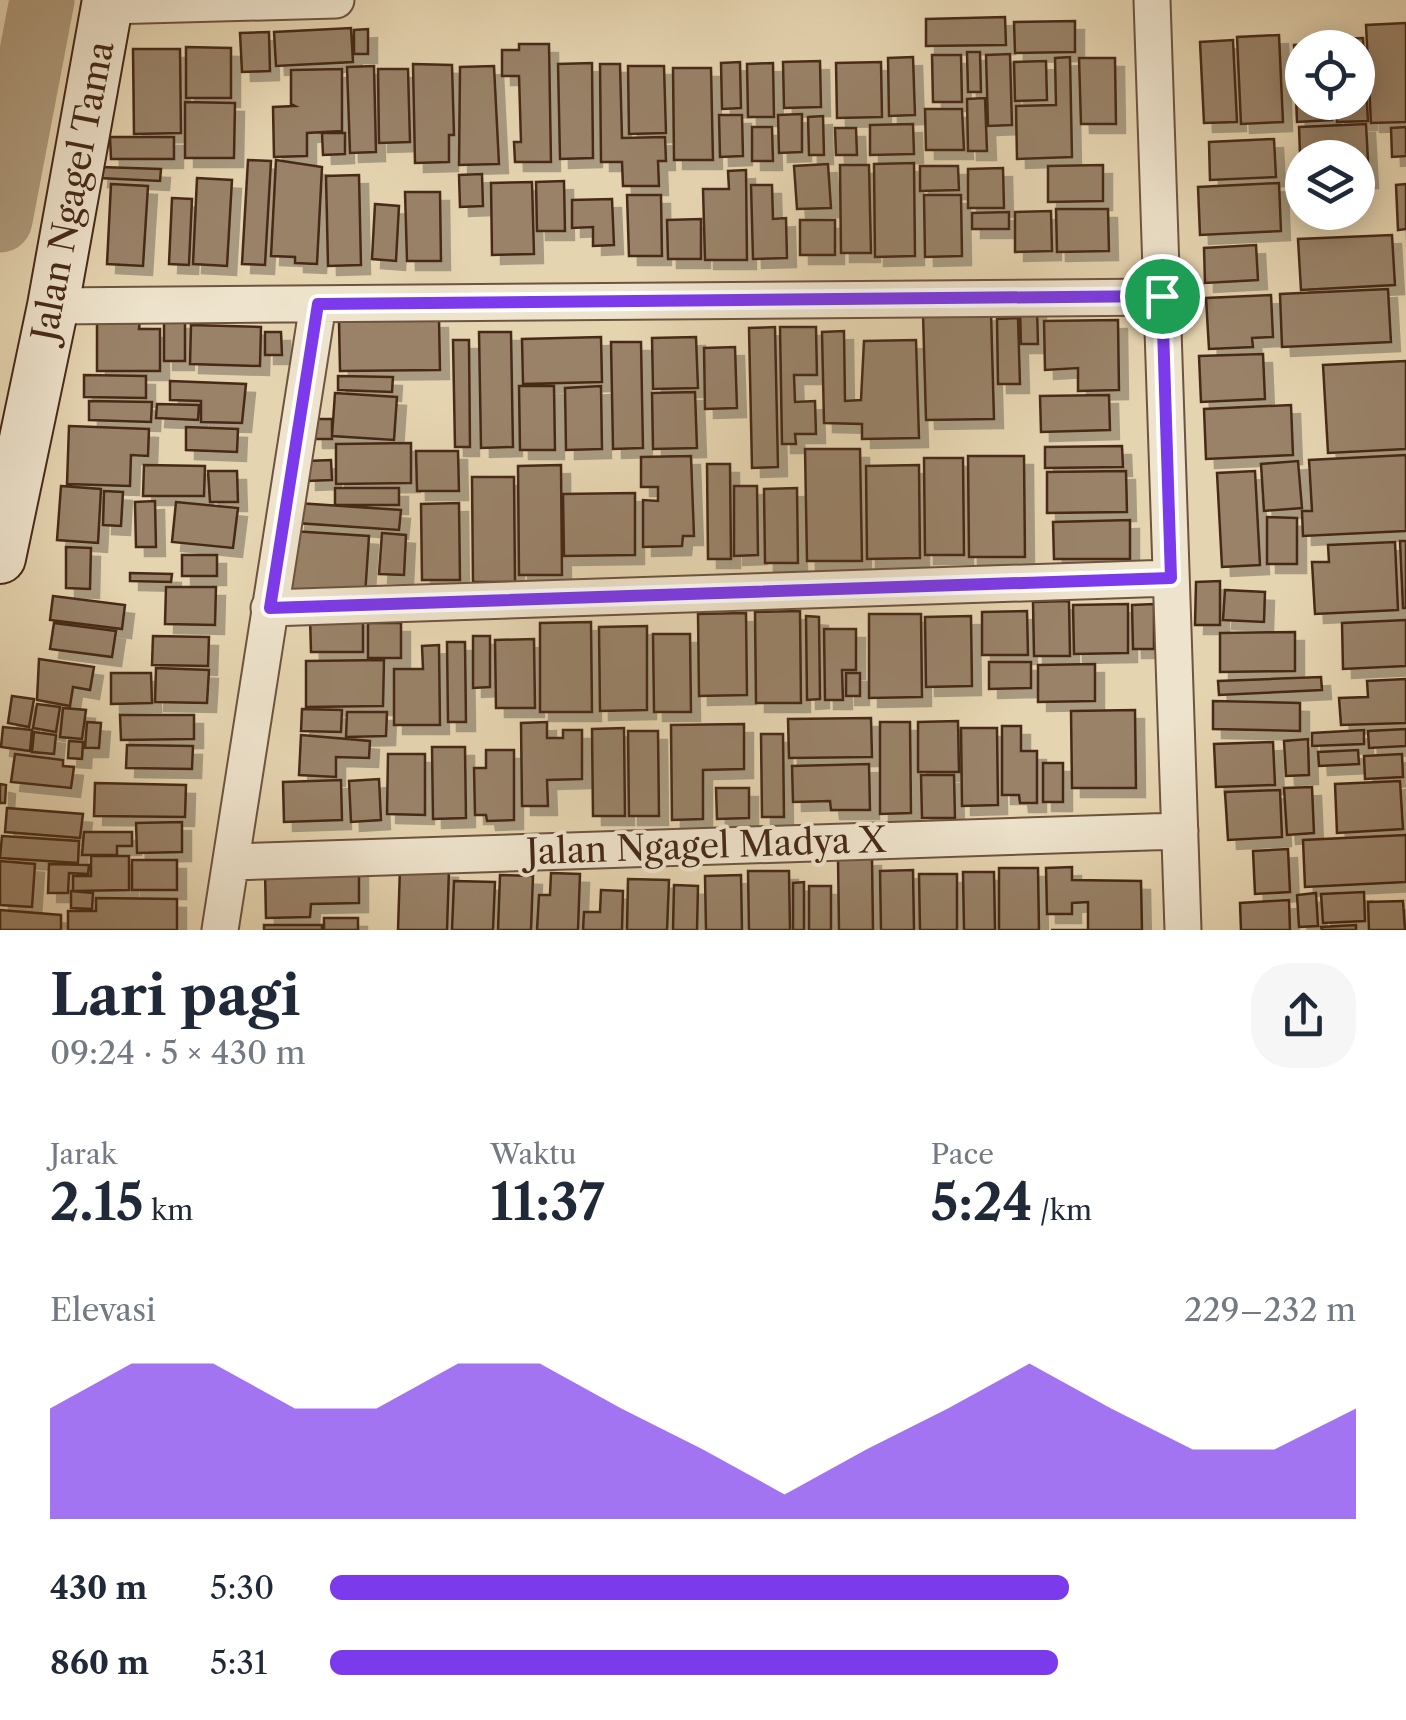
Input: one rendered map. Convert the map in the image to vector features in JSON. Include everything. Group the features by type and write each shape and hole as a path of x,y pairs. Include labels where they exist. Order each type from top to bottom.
{"street":[{"path":"108,3 336,0"},
{"path":"1152,0 1183,930"},
{"name":"Jalan Ngagel Tama","path":"0,558 54,306 108,3"},
{"path":"54,306 1162,296"},
{"path":"220,930 318,304"},
{"path":"270,608 1171,578"},
{"name":"Jalan Ngagel Madya X","path":"232,862 1180,831"}],"building":[{"path":"1005,17 1006,45 926,46 926,19"},
{"path":"1075,21 1075,52 1015,53 1014,22"},
{"path":"1406,23 1406,122 1371,123 1375,120 1375,30 1366,30 1366,25"},
{"path":"351,28 353,62 276,66 274,32"},
{"path":"368,29 368,54 354,54 354,30"},
{"path":"269,32 270,71 242,72 240,33"},
{"path":"1279,35 1283,122 1241,124 1237,37"},
{"path":"1233,40 1237,122 1204,123 1200,42"},
{"path":"519,44 549,44 551,162 515,162 514,142 521,142 519,76 502,76 502,50 519,50"},
{"path":"186,47 231,48 231,98 186,98"},
{"path":"133,49 180,49 181,133 134,134"},
{"path":"967,52 980,52 981,92 968,92"},
{"path":"1010,54 1012,125 988,126 986,55"},
{"path":"932,55 961,55 962,102 933,102"},
{"path":"913,57 915,115 889,116 888,58"},
{"path":"1070,57 1072,157 1017,159 1016,106 1056,105 1055,58"},
{"path":"1079,58 1115,58 1116,124 1081,124"},
{"path":"820,61 821,107 784,108 783,62"},
{"path":"1046,61 1047,100 1015,101 1014,62"},
{"path":"740,62 741,108 722,109 721,63"},
{"path":"881,62 882,117 837,118 836,63"},
{"path":"592,63 593,158 560,159 558,64"},
{"path":"773,63 774,117 748,117 747,64"},
{"path":"413,64 452,65 454,135 449,135 449,162 415,163"},
{"path":"600,64 620,64 622,138 665,137 666,161 658,161 659,186 623,186 622,162 601,162"},
{"path":"374,66 376,152 350,153 347,67"},
{"path":"494,66 499,164 459,165 460,67"},
{"path":"628,66 664,66 666,133 629,134"},
{"path":"673,68 711,68 713,160 674,160"},
{"path":"342,69 342,131 307,133 307,156 274,157 273,107 295,106 291,104 291,70"},
{"path":"378,69 408,69 410,142 379,143"},
{"path":"985,98 987,151 968,151 967,99"},
{"path":"185,102 235,103 234,158 185,158"},
{"path":"925,109 962,109 964,150 926,150"},
{"path":"802,114 802,152 779,153 778,115"},
{"path":"719,115 742,115 743,156 720,157"},
{"path":"823,116 824,155 809,155 808,117"},
{"path":"913,124 914,154 870,155 870,125"},
{"path":"1366,124 1367,140 1299,140 1299,127"},
{"path":"752,127 772,127 773,161 752,161"},
{"path":"1406,127 1406,156 1392,157 1391,128"},
{"path":"835,128 856,128 857,155 836,155"},
{"path":"322,133 345,133 345,154 323,155"},
{"path":"110,137 174,137 174,159 111,159"},
{"path":"1274,139 1276,177 1210,180 1209,142"},
{"path":"248,160 271,161 265,265 242,264"},
{"path":"276,160 322,167 317,264 295,263 295,257 271,256"},
{"path":"914,163 915,256 875,257 874,164"},
{"path":"828,164 831,208 797,209 794,166"},
{"path":"840,165 869,165 871,253 841,253"},
{"path":"1103,165 1103,201 1048,202 1048,166"},
{"path":"920,166 958,166 959,190 920,191"},
{"path":"100,167 161,169 160,181 99,178"},
{"path":"1003,168 1004,208 968,208 968,169"},
{"path":"746,170 747,260 705,260 703,189 729,189 728,171"},
{"path":"482,174 483,206 460,207 459,175"},
{"path":"359,175 361,265 328,266 326,176"},
{"path":"197,178 232,180 227,266 193,264"},
{"path":"564,181 565,231 537,231 536,182"},
{"path":"532,182 534,254 492,255 491,183"},
{"path":"1279,183 1281,231 1200,235 1198,187"},
{"path":"111,184 148,186 143,266 107,264"},
{"path":"1406,184 1406,229 1398,230 1396,185"},
{"path":"751,185 772,185 773,219 786,218 787,258 753,259"},
{"path":"405,192 440,192 441,261 407,261"},
{"path":"627,195 661,195 662,256 629,256"},
{"path":"924,195 961,195 962,256 925,257"},
{"path":"172,198 192,199 189,265 169,264"},
{"path":"612,199 614,245 593,246 593,227 572,228 572,200"},
{"path":"375,204 399,206 396,261 372,259"},
{"path":"1056,209 1108,209 1109,251 1057,252"},
{"path":"1051,211 1052,251 1015,252 1015,212"},
{"path":"1009,212 1009,229 972,229 972,213"},
{"path":"701,219 701,259 668,259 667,220"},
{"path":"800,220 835,220 835,255 800,255"},
{"path":"1392,235 1395,285 1301,290 1298,239"},
{"path":"1256,245 1258,280 1205,283 1204,248"},
{"path":"1388,289 1391,342 1282,347 1280,294"},
{"path":"1271,295 1273,337 1252,338 1253,347 1209,349 1206,298"},
{"path":"1020,309 1037,309 1038,344 1021,344"},
{"path":"991,312 994,419 926,420 923,314"},
{"path":"1018,318 1020,384 998,384 997,319"},
{"path":"439,319 440,370 340,371 339,321"},
{"path":"97,320 140,320 139,329 160,329 160,371 97,371"},
{"path":"164,320 185,320 185,361 164,361"},
{"path":"1118,320 1119,390 1078,391 1078,368 1045,370 1044,321"},
{"path":"191,325 261,327 260,366 190,364"},
{"path":"775,327 778,467 752,468 749,328"},
{"path":"780,327 816,327 817,375 794,375 795,402 815,401 816,434 795,434 796,444 782,444"},
{"path":"844,331 845,401 861,400 864,341 916,340 919,438 862,439 862,424 824,423 822,332"},
{"path":"265,332 281,332 282,355 265,355"},
{"path":"479,332 511,332 513,447 481,448"},
{"path":"601,337 602,382 523,384 522,339"},
{"path":"696,337 698,388 653,389 652,338"},
{"path":"453,340 469,340 470,447 455,447"},
{"path":"611,342 641,342 643,448 613,449"},
{"path":"735,347 737,408 705,409 704,348"},
{"path":"1263,354 1265,399 1201,402 1199,356"},
{"path":"1406,361 1406,449 1328,453 1323,365"},
{"path":"84,375 146,376 146,398 84,397"},
{"path":"338,376 393,377 392,392 338,390"},
{"path":"170,381 246,384 242,423 201,422 201,401 170,400"},
{"path":"519,386 554,386 555,450 520,450"},
{"path":"601,386 602,449 566,450 565,388"},
{"path":"695,392 697,448 653,449 652,393"},
{"path":"335,393 397,397 394,440 332,436"},
{"path":"1109,395 1110,430 1041,432 1040,396"},
{"path":"89,401 152,402 151,422 89,420"},
{"path":"157,404 199,405 198,420 156,418"},
{"path":"1291,405 1293,455 1206,459 1204,409"},
{"path":"313,419 332,419 332,439 314,439"},
{"path":"69,426 149,429 148,456 131,455 130,486 67,484"},
{"path":"186,427 238,429 237,452 186,450"},
{"path":"411,443 411,483 336,484 336,444"},
{"path":"1122,446 1123,467 1045,468 1045,447"},
{"path":"805,449 860,449 862,561 807,561"},
{"path":"416,451 458,451 459,491 417,491"},
{"path":"1406,455 1406,531 1303,536 1302,511 1312,511 1309,460"},
{"path":"691,456 694,536 683,536 682,546 643,547 643,500 658,501 658,487 641,487 641,457"},
{"path":"968,456 1024,456 1025,557 969,557"},
{"path":"924,458 963,458 964,555 925,555"},
{"path":"331,460 332,480 307,481 307,461"},
{"path":"1298,461 1302,508 1264,511 1261,464"},
{"path":"707,464 730,464 731,559 708,559"},
{"path":"144,465 205,466 204,496 143,496"},
{"path":"561,465 562,575 519,575 518,466"},
{"path":"919,465 920,558 867,559 866,466"},
{"path":"208,471 237,471 238,502 210,502"},
{"path":"1126,471 1127,512 1047,513 1047,472"},
{"path":"1255,471 1260,565 1222,567 1217,473"},
{"path":"472,477 514,477 515,582 473,582"},
{"path":"61,486 101,489 98,543 57,540"},
{"path":"734,486 757,486 758,555 734,556"},
{"path":"335,488 399,488 399,505 335,505"},
{"path":"797,488 798,563 765,563 764,489"},
{"path":"104,491 123,492 121,526 103,525"},
{"path":"635,493 635,555 564,556 563,494"},
{"path":"155,501 156,547 136,547 135,502"},
{"path":"176,502 238,508 233,548 172,542"},
{"path":"297,503 401,510 399,530 296,523"},
{"path":"459,503 460,580 422,580 421,504"},
{"path":"1267,517 1297,518 1297,564 1267,564"},
{"path":"1130,520 1130,559 1054,559 1053,522"},
{"path":"292,531 369,536 365,596 288,590"},
{"path":"382,533 406,535 404,575 379,574"},
{"path":"1400,541 1406,541 1406,608 1403,608"},
{"path":"1395,542 1398,610 1315,614 1312,562 1329,562 1328,545"},
{"path":"66,547 91,548 90,589 66,588"},
{"path":"182,555 217,555 217,576 182,576"},
{"path":"130,573 172,574 171,582 130,581"},
{"path":"1220,581 1220,625 1195,625 1196,582"},
{"path":"166,587 216,587 215,625 165,624"},
{"path":"1225,590 1265,592 1264,622 1223,620"},
{"path":"53,596 125,605 122,629 50,620"},
{"path":"1069,601 1070,656 1034,656 1033,602"},
{"path":"1128,604 1128,653 1074,654 1073,605"},
{"path":"1154,604 1154,649 1133,649 1132,605"},
{"path":"800,611 801,703 756,703 755,612"},
{"path":"1027,611 1028,655 982,655 982,612"},
{"path":"746,613 747,695 699,696 698,614"},
{"path":"869,614 921,614 922,697 869,698"},
{"path":"806,616 819,617 820,699 807,700"},
{"path":"971,616 972,686 926,687 925,617"},
{"path":"310,617 363,617 363,652 311,652"},
{"path":"1406,620 1406,666 1343,669 1342,623"},
{"path":"591,622 592,712 540,712 540,623"},
{"path":"54,623 116,631 112,657 50,649"},
{"path":"368,623 401,623 401,658 368,658"},
{"path":"647,626 647,710 600,711 599,627"},
{"path":"824,629 856,629 856,670 842,670 843,700 825,700"},
{"path":"1295,632 1295,671 1220,672 1220,633"},
{"path":"653,634 690,634 691,712 654,712"},
{"path":"153,636 209,637 208,666 152,665"},
{"path":"473,636 490,636 490,687 473,688"},
{"path":"534,639 535,708 496,708 495,640"},
{"path":"447,642 465,642 466,722 448,722"},
{"path":"439,645 440,725 394,725 394,669 423,669 422,646"},
{"path":"39,659 94,667 90,690 73,687 70,706 37,700"},
{"path":"384,660 383,706 306,707 306,661"},
{"path":"989,662 1031,662 1031,688 989,689"},
{"path":"1095,664 1095,701 1038,702 1038,665"},
{"path":"156,668 209,670 207,703 155,702"},
{"path":"111,673 151,673 152,703 111,704"},
{"path":"846,673 860,673 860,696 846,696"},
{"path":"1321,677 1322,690 1219,695 1218,681"},
{"path":"1406,679 1406,723 1341,725 1339,698 1368,697 1367,681"},
{"path":"12,696 34,699 29,727 8,723"},
{"path":"1213,701 1300,703 1300,731 1213,729"},
{"path":"37,704 60,707 56,732 33,728"},
{"path":"63,708 86,710 82,739 60,737"},
{"path":"302,709 342,710 341,732 301,731"},
{"path":"1135,710 1136,788 1072,788 1071,711"},
{"path":"347,712 387,712 386,736 346,737"},
{"path":"120,715 194,715 194,739 121,740"},
{"path":"871,718 872,757 789,758 788,719"},
{"path":"958,721 959,772 918,772 918,722"},
{"path":"87,722 101,723 99,748 85,748"},
{"path":"547,722 547,738 563,738 563,730 582,730 582,779 547,780 548,806 522,806 521,723"},
{"path":"880,722 910,722 911,813 880,814"},
{"path":"744,724 744,769 703,770 703,819 672,820 671,725"},
{"path":"1002,726 1021,726 1021,751 1037,751 1037,803 1020,803 1019,795 1002,795"},
{"path":"3,727 32,730 30,751 1,747"},
{"path":"624,728 625,816 593,816 592,729"},
{"path":"961,728 997,728 998,805 962,806"},
{"path":"1406,729 1406,746 1369,748 1368,731"},
{"path":"1364,730 1364,744 1312,746 1312,733"},
{"path":"628,731 658,731 659,816 629,816"},
{"path":"34,732 56,735 54,754 32,752"},
{"path":"761,734 783,734 784,817 762,817"},
{"path":"301,735 370,741 369,758 336,757 336,777 299,775"},
{"path":"1308,739 1309,775 1286,776 1284,741"},
{"path":"69,741 83,742 82,759 68,758"},
{"path":"1273,742 1275,785 1216,787 1214,744"},
{"path":"127,745 193,746 192,769 126,768"},
{"path":"432,747 465,747 466,818 433,819"},
{"path":"486,750 514,750 514,820 487,821 486,815 475,815 474,768 486,768"},
{"path":"1358,750 1359,764 1319,766 1318,752"},
{"path":"15,754 63,760 63,766 74,767 71,788 11,782"},
{"path":"388,754 425,754 425,815 387,814"},
{"path":"1402,754 1403,777 1365,779 1364,756"},
{"path":"1043,763 1063,763 1063,802 1043,802"},
{"path":"869,764 870,810 831,810 830,801 793,802 792,766"},
{"path":"921,775 954,775 955,818 922,818"},
{"path":"379,779 381,820 351,822 349,781"},
{"path":"341,780 342,820 284,822 283,782"},
{"path":"1400,781 1403,829 1337,833 1335,784"},
{"path":"95,783 186,785 185,817 94,816"},
{"path":"0,784 6,785 5,803 0,803"},
{"path":"1312,787 1314,833 1287,835 1284,788"},
{"path":"716,788 749,788 749,818 717,819"},
{"path":"1280,790 1282,837 1228,840 1225,792"},
{"path":"7,808 83,814 80,838 5,832"},
{"path":"182,822 182,852 137,853 136,823"},
{"path":"84,832 132,832 132,846 117,846 117,855 82,855"},
{"path":"1406,835 1406,882 1305,887 1303,840"},
{"path":"2,836 79,841 78,863 0,858"},
{"path":"1288,849 1290,892 1255,894 1253,851"},
{"path":"91,856 129,856 129,890 73,891 73,876 91,876"},
{"path":"872,857 873,930 839,930 838,858"},
{"path":"132,860 177,860 177,890 132,890"},
{"path":"0,861 35,864 32,907 0,905"},
{"path":"49,864 89,865 88,874 69,873 68,893 48,893"},
{"path":"359,866 359,903 311,904 310,917 266,918 265,871"},
{"path":"400,867 449,869 447,930 398,930"},
{"path":"1072,867 1072,880 1141,881 1142,930 1088,930 1088,902 1072,903 1072,914 1047,914 1046,868"},
{"path":"999,868 1038,868 1039,930 999,930"},
{"path":"913,870 914,930 881,930 880,871"},
{"path":"748,871 789,871 790,930 749,930"},
{"path":"963,872 994,872 995,930 964,930"},
{"path":"551,873 580,874 578,930 537,930 539,895 550,895"},
{"path":"919,874 957,874 957,930 920,930"},
{"path":"500,875 533,876 531,930 498,930"},
{"path":"741,875 742,930 706,930 705,876"},
{"path":"628,879 669,880 667,930 627,930"},
{"path":"454,881 495,882 493,930 452,930"},
{"path":"804,882 804,930 793,930 793,883"},
{"path":"674,885 698,886 697,930 673,930"},
{"path":"809,886 831,886 831,930 809,930"},
{"path":"601,890 623,891 622,930 583,930 584,912 600,912"},
{"path":"71,891 93,893 92,909 71,908"},
{"path":"1364,892 1365,921 1323,923 1321,894"},
{"path":"1316,893 1318,926 1299,927 1297,895"},
{"path":"96,898 177,899 177,930 68,930 68,911 96,911"},
{"path":"1289,900 1290,930 1241,930 1240,903"},
{"path":"1403,901 1405,930 1369,930 1368,902"},
{"path":"0,910 61,915 61,930 0,930"},
{"path":"324,918 358,918 358,930 324,930"},
{"path":"264,925 322,925 322,930 264,930"},
{"path":"1356,925 1356,930 1321,927"}],"waterway":[{"path":"0,220 42,0"}],"route":[{"path":"1162,296 1171,578 270,608 318,304 1162,296"}]}
